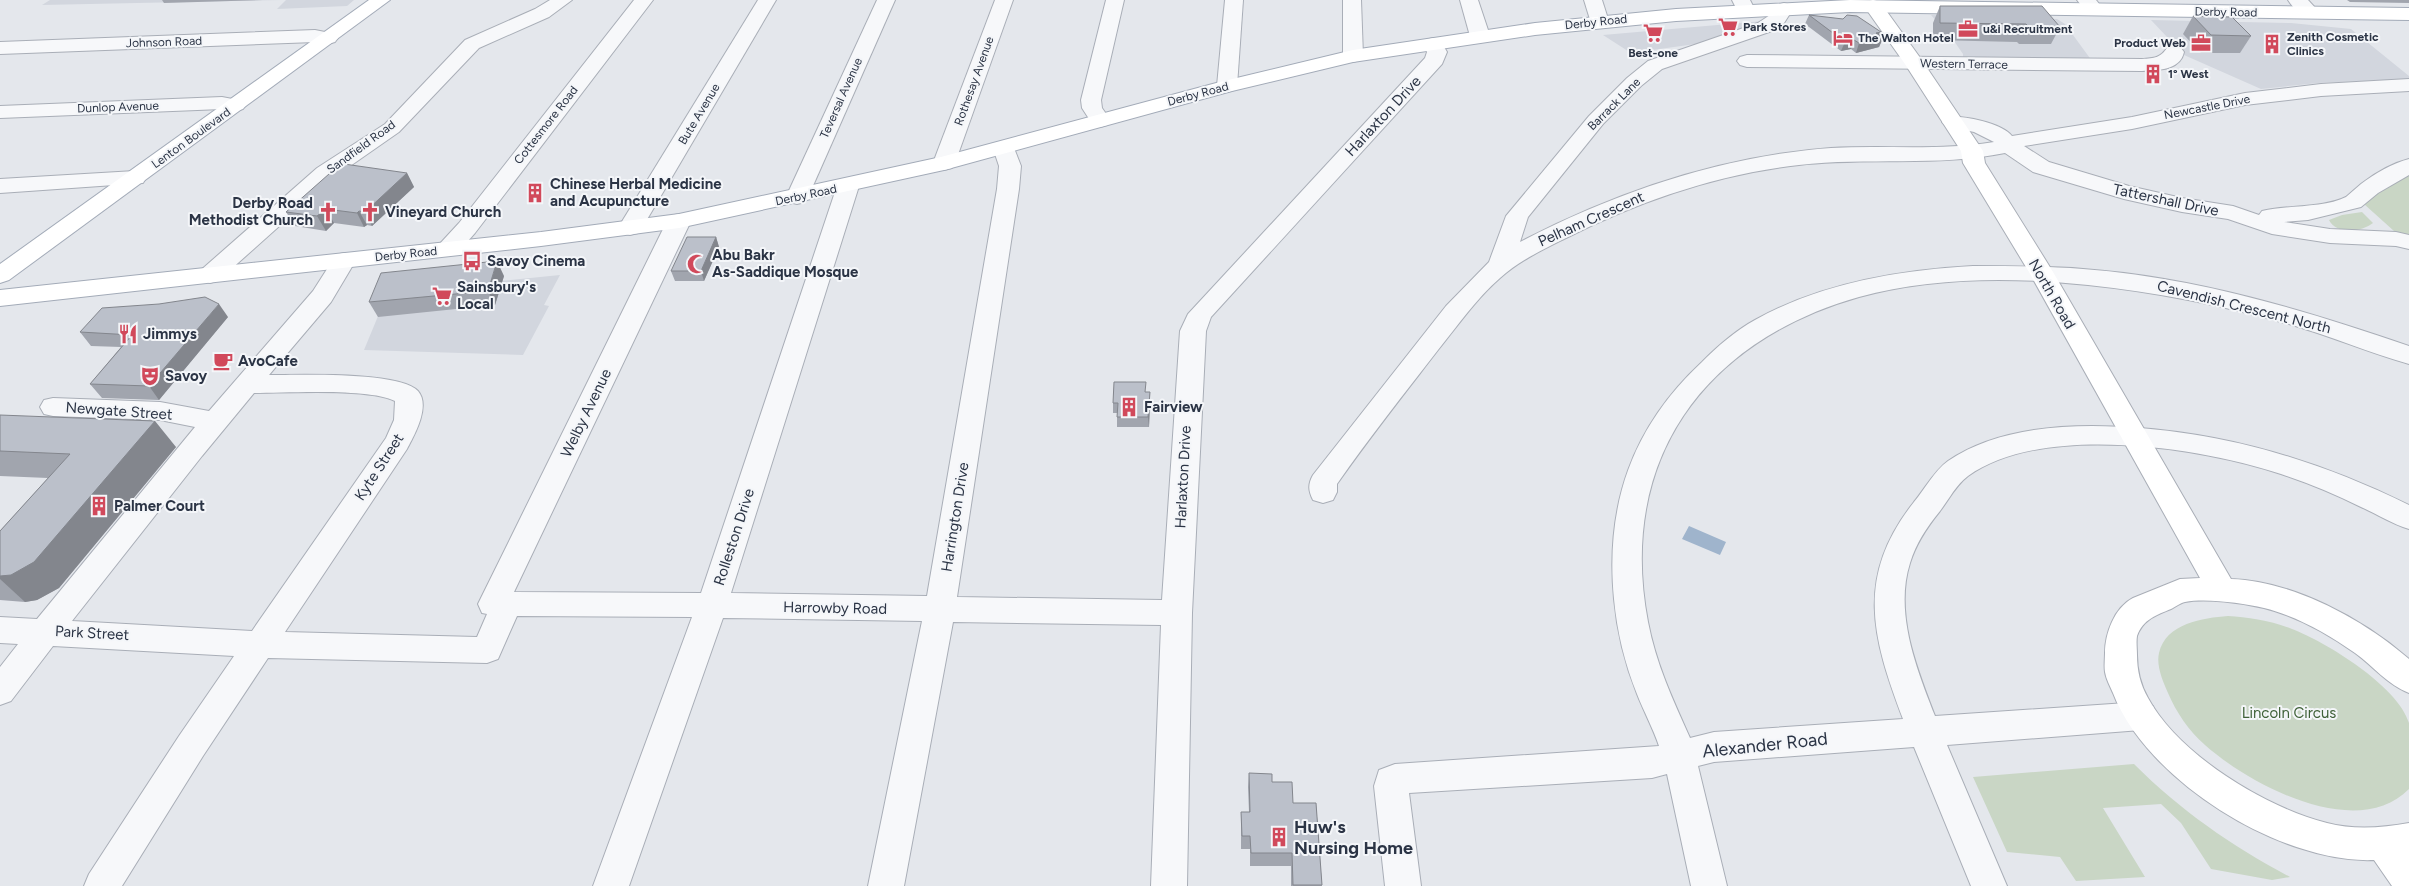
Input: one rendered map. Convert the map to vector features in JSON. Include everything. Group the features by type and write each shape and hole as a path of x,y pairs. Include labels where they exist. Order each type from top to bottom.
{"main road":[{"name":"Lenton Boulevard","path":"0,275 381,0"},
{"name":"Derby Road","path":"0,298 447,249 679,221 848,186 1004,148 1353,49 1433,44 1480,36 1744,5 1784,9 1930,3 2090,5 2311,13 2409,14"},
{"name":"North Road","path":"1873,6 1914,63 1972,151 1974,163 2041,272 2133,436 2212,571 2220,589"},
{"path":"2404,667 2356,637 2298,608 2262,596 2220,589 2181,590 2138,610 2122,638 2121,668 2127,690 2140,716 2171,753 2215,790 2279,825 2327,840 2396,842 2409,879"}],"street":[{"name":"Sandfield Road","path":"210,274 325,173 392,128 472,44 542,13 563,0"},
{"name":"Cottesmore Road","path":"447,249 467,228 644,0"},
{"name":"Bute Avenue","path":"630,228 767,0"},
{"name":"Teversal Avenue","path":"797,197 886,0"},
{"name":"Rothesay Avenue","path":"944,163 1004,0"},
{"path":"1100,121 1092,108 1091,100 1115,0"},
{"path":"1227,86 1234,0"},
{"path":"1352,0 1353,49"},
{"path":"1469,0 1480,36"},
{"path":"1593,0 1599,22"},
{"path":"2297,0 2311,13"},
{"name":"Barrack Lane","path":"1500,265 1517,216 1596,120 1638,78 1654,66 1667,60 1765,27 1777,20 1784,9"},
{"name":"Johnson Road","path":"0,48 315,36 328,38"},
{"name":"Harlaxton Drive","path":"1169,886 1177,613 1190,350 1197,320 1435,60 1437,52 1433,44"},
{"name":"Western Terrace","path":"1747,60 2154,65 2169,62 2174,52"},
{"name":"Newcastle Drive","path":"2009,146 2018,141 2132,123 2245,99 2321,90 2409,84"},
{"name":"Dunlop Avenue","path":"0,112 222,103 236,105"},
{"name":"Tattershall Drive","path":"1953,122 1979,127 2000,134 2009,146 2041,168 2074,179 2173,204 2233,213 2272,227 2330,236 2396,239 2409,242"},
{"path":"1972,151 2009,146"},
{"name":"Harrington Drive","path":"886,886 940,610 1008,189 1010,166 1004,148"},
{"name":"Pelham Crescent","path":"1323,492 1323,482 1356,436 1444,326 1500,265 1535,244 1625,202 1651,192 1749,166 1829,155 1972,151"},
{"path":"2233,213 2272,216 2308,213 2353,202 2370,188 2409,166"},
{"path":"0,186 135,178"},
{"name":"Rolleston Drive","path":"611,886 712,606 848,186"},
{"path":"2308,213 2330,236"},
{"name":"Welby Avenue","path":"262,643 296,646 486,650 500,604 679,221"},
{"name":"Park Street","path":"46,631 216,422 322,296 344,260"},
{"name":"Cavendish Crescent North","path":"1708,886 1679,756 1652,694 1637,647 1627,581 1627,540 1634,492 1642,464 1658,430 1697,380 1752,333 1774,320 1852,291 1916,278 2041,272 2150,283 2202,293 2327,327 2409,355"},
{"name":"Kyte Street","path":"248,384 380,387 403,392 408,397 408,420 397,442 262,643"},
{"name":"Newgate Street","path":"52,407 160,411 216,422"},
{"path":"1988,886 1908,695 1898,654 1889,600 1892,568 1901,545 1919,516 1957,469 1992,451 2059,436 2119,434 2188,440 2276,460 2324,477 2409,518"},
{"name":"Harrowby Road","path":"500,604 1177,613"},
{"path":"0,630 46,631"},
{"path":"0,691 46,631"},
{"name":"Park Street","path":"46,631 262,643"},
{"path":"102,886 191,746 262,643"},
{"name":"Alexander Road","path":"1403,886 1391,781 1400,778 1652,763 1714,746 2140,716"}],"shaded area":[{"path":"50,0 281,0 42,5"},
{"path":"286,0 354,0 347,6 277,9"},
{"path":"1931,15 2057,19 2065,24 2092,61 1963,60 1963,54 1954,41"},
{"path":"2151,20 2291,23 2351,29 2409,76 2409,79 2318,83 2261,89 2184,55"},
{"path":"1763,21 1717,41 1631,53 1603,35"},
{"path":"560,275 544,305 549,306 523,355 364,350 388,292"}],"green space":[{"path":"2409,176 2409,235 2394,231 2364,204 2374,190"},
{"path":"2362,212 2373,223 2356,230 2337,228 2329,220 2342,215"},
{"name":"Lincoln Circus","path":"2228,616 2260,620 2306,635 2341,655 2376,680 2402,709 2409,723 2409,789 2387,804 2362,810 2333,809 2304,802 2276,790 2225,761 2199,740 2171,700 2160,673 2159,653 2169,635 2177,629 2208,618"},
{"path":"2134,764 2170,797 2208,826 2248,853 2290,877 2272,880 2211,869 2181,823 2161,804 2103,808 2145,877 2076,881 2060,857 2007,852 1973,777"}],"water":[{"path":"1689,526 1726,542 1720,555 1682,539"}],"building":[{"path":"1940,6 2042,6 2060,27 2028,26 2026,24 1940,23"},
{"path":"1809,15 1843,19 1847,15 1857,16 1881,32 1876,33 1883,38 1859,43 1854,40 1845,42"},
{"path":"2193,16 2232,17 2251,36 2211,35"},
{"path":"344,164 407,173 365,212 359,211 357,213 326,209 317,216 286,212 338,166"},
{"path":"687,237 716,237 701,271 671,271"},
{"path":"497,261 488,291 369,302 381,273"},
{"path":"205,297 219,304 149,386 90,384 132,335 80,332 102,308 159,304"},
{"name":"Fairview","path":"1114,382 1146,382 1145,392 1150,392 1148,417 1117,417 1118,403 1113,403"},
{"path":"0,415 155,421 34,562 11,575 0,576 0,531 70,454 0,451"},
{"name":"Huw's Nursing Home","path":"1249,773 1272,774 1272,782 1292,782 1293,803 1316,803 1322,885 1293,885 1292,853 1251,853 1250,836 1242,836 1241,812 1250,812"}],"place":[{"name":"Park Stores","path":"1728,27"},
{"name":"u&i Recruitment","path":"1968,29"},
{"name":"Best-one","path":"1653,33"},
{"name":"The Walton Hotel","path":"1843,38"},
{"name":"Product Web","path":"2201,43"},
{"name":"Zenith Cosmetic Clinics","path":"2272,44"},
{"name":"1° West","path":"2153,74"},
{"name":"Chinese Herbal Medicine and Acupuncture","path":"535,193"},
{"name":"Derby Road Methodist Church","path":"328,212"},
{"name":"Vineyard Church","path":"370,212"},
{"name":"Savoy Cinema","path":"472,261"},
{"name":"Abu Bakr As-Saddique Mosque","path":"697,264"},
{"name":"Sainsbury's Local","path":"442,296"},
{"name":"Jimmys","path":"128,334"},
{"name":"AvoCafe","path":"223,361"},
{"name":"Savoy","path":"150,376"},
{"name":"Fairview","path":"1129,407"},
{"name":"Palmer Court","path":"99,506"},
{"name":"Huw's Nursing Home","path":"1279,837"}]}
